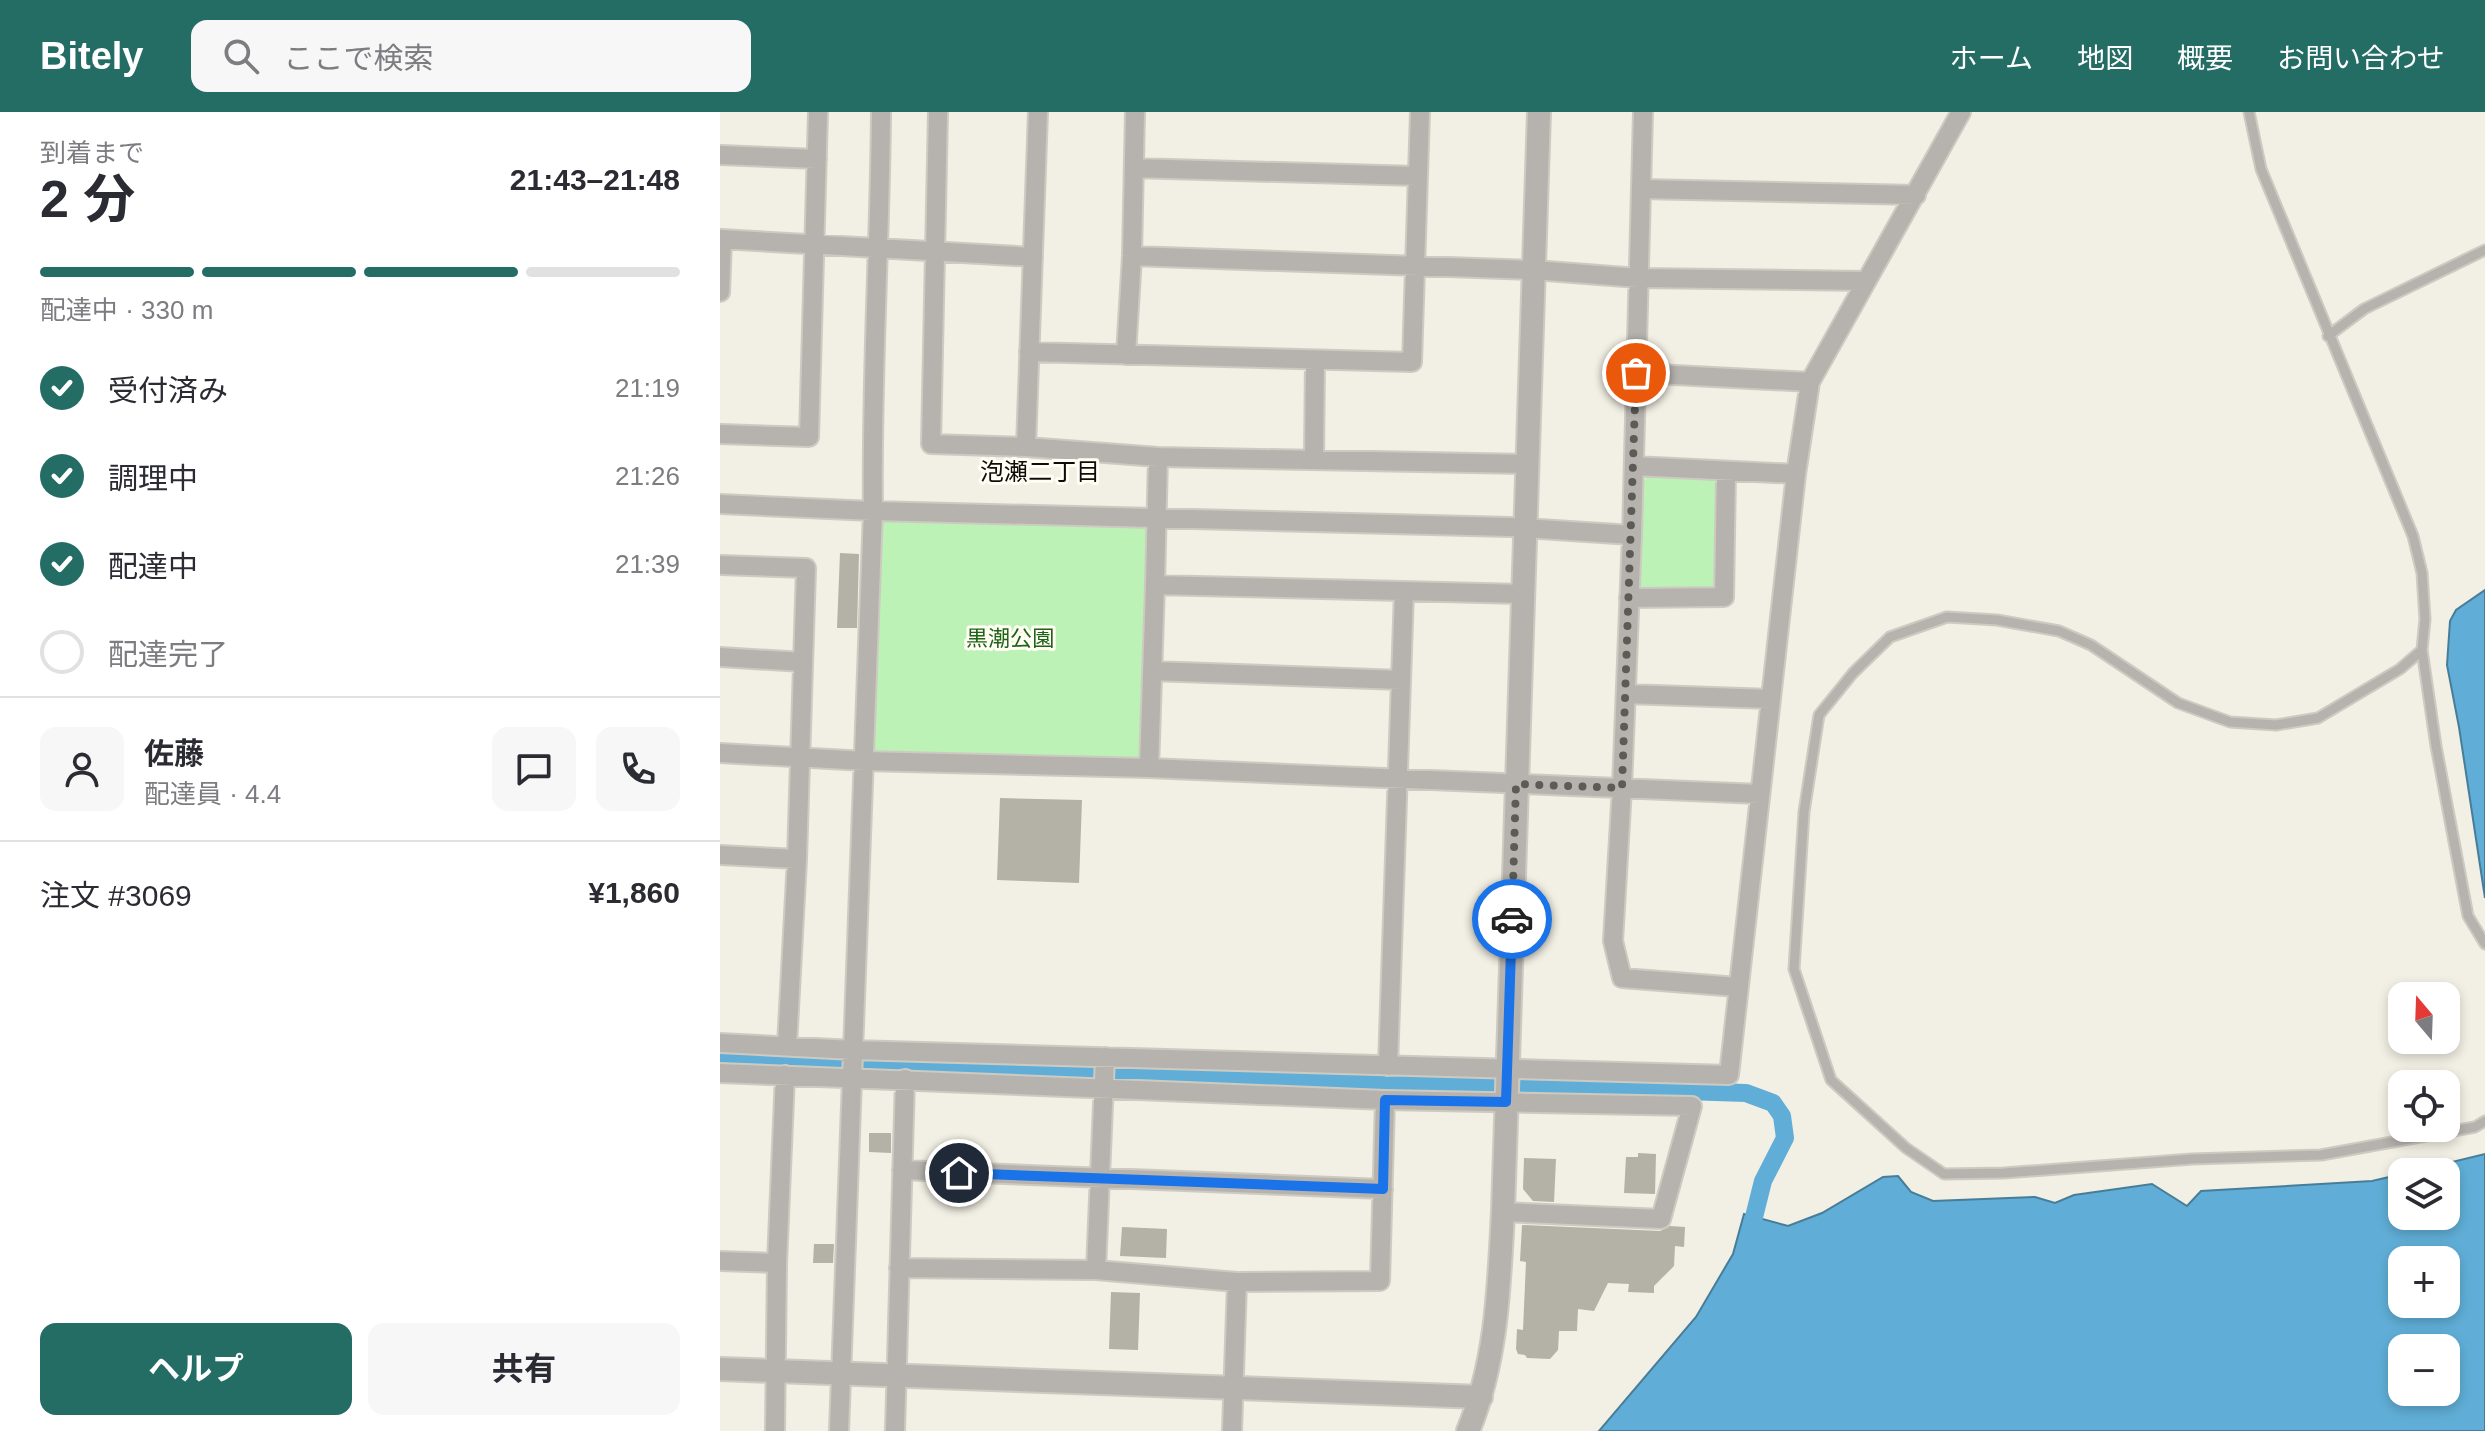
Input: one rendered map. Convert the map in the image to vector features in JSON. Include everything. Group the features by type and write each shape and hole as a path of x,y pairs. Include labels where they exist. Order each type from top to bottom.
{"street":[{"path":"720,434 809,437 818,112"},
{"path":"839,1431 873,511 881,112"},
{"path":"938,112 931,444 1026,447 1158,457 1527,464"},
{"path":"1026,447 1038,112"},
{"path":"1126,355 1135,112"},
{"path":"1029,352 1412,362 1420,112"},
{"path":"1468,1431 1481,1397 1492,1352 1503,1212 1539,112"},
{"path":"1643,112 1632,535 1613,941 1622,978 1738,987"},
{"path":"720,1073 1385,1100 1506,1085 1729,1075 1796,474 1810,382 1961,112"},
{"path":"720,155 817,159"},
{"path":"1134,168 1417,176"},
{"path":"1641,189 1916,195"},
{"path":"720,292 721,239 816,242 1033,257"},
{"path":"1132,256 1534,270 1638,278 1866,281"},
{"path":"1314,460 1315,360"},
{"path":"1636,373 1810,382"},
{"path":"1149,768 1158,457"},
{"path":"1634,466 1796,474"},
{"path":"1629,598 1724,597 1726,471"},
{"path":"720,504 873,511 1525,527 1632,535"},
{"path":"720,565 806,568 797,859 787,1046"},
{"path":"1155,585 1523,594"},
{"path":"1388,1066 1404,591"},
{"path":"720,657 803,662"},
{"path":"1152,671 1401,680"},
{"path":"1626,694 1771,699"},
{"path":"720,753 1760,794"},
{"path":"720,855 797,859"},
{"path":"720,1043 853,1050 1388,1066 1506,1085 1692,1106 1661,1219 1503,1212"},
{"path":"1096,1270 1105,1057"},
{"path":"775,1431 777,1263 785,1075"},
{"path":"895,1431 905,1079"},
{"path":"899,1268 1096,1270 1237,1282 1380,1281 1385,1100"},
{"path":"902,1170 1383,1189"},
{"path":"720,1261 777,1263"},
{"path":"1232,1431 1237,1282"},
{"path":"720,1369 1481,1397"}],"lane":[{"path":"2249,112 2261,169 2413,536 2422,573 2425,619 2422,650 2436,746 2468,916 2485,944"},
{"path":"2328,336 2364,309 2485,250"},
{"path":"2422,650 2400,669 2318,718 2276,725 2230,722 2178,703 2091,645 2059,631 1997,620 1947,617 1890,637 1853,673 1819,715 1804,812 1794,969 1831,1080 1906,1148 1944,1174 2004,1173 2192,1159 2321,1155 2475,1127 2485,1121"}],"green space":[{"path":"1649,476 1713,477 1722,484 1721,587 1712,594 1644,593 1635,582 1639,484"},
{"name":"黒潮公園","path":"876,515 1151,523 1144,760 869,751"}],"water":[{"path":"2485,590 2485,898 2447,665 2450,621 2456,610"},
{"path":"2485,1154 2485,1431 1599,1431 1696,1317 1733,1254 1744,1214 1788,1226 1822,1213 1883,1177 1898,1176 1911,1192 1933,1201 2035,1197 2055,1203 2074,1195 2152,1184 2187,1206 2201,1191 2372,1181 2388,1177 2388,1230 2460,1230 2460,1160"}],"building":[{"path":"840,553 859,554 857,628 837,628"},
{"path":"1000,798 1082,800 1079,883 997,880"},
{"path":"869,1133 891,1133 891,1153 869,1152"},
{"path":"1638,1153 1656,1154 1655,1194 1624,1193 1626,1157 1638,1157"},
{"path":"1524,1158 1556,1159 1554,1202 1533,1201 1523,1189"},
{"path":"1522,1225 1660,1231 1670,1226 1685,1227 1684,1247 1675,1246 1674,1266 1654,1286 1654,1293 1628,1292 1629,1284 1608,1283 1594,1311 1578,1309 1577,1331 1559,1331 1558,1350 1550,1359 1527,1358 1518,1354 1516,1349 1517,1329 1523,1330 1526,1262 1520,1261"},
{"path":"1122,1227 1167,1229 1166,1258 1120,1256"},
{"path":"814,1244 834,1244 833,1263 813,1263"},
{"path":"1111,1292 1140,1293 1138,1350 1109,1349"}],"waterway":[{"path":"720,1059 1746,1093 1773,1103 1782,1116 1785,1138 1763,1181 1753,1221"}],"way so far":[{"path":"1512,919 1516,784 1622,788 1636,373"}],"district":[{"name":"泡瀬二丁目","path":"1040,471"}],"route":[{"path":"959,1173 1383,1189 1385,1100 1506,1102 1512,919"}]}
